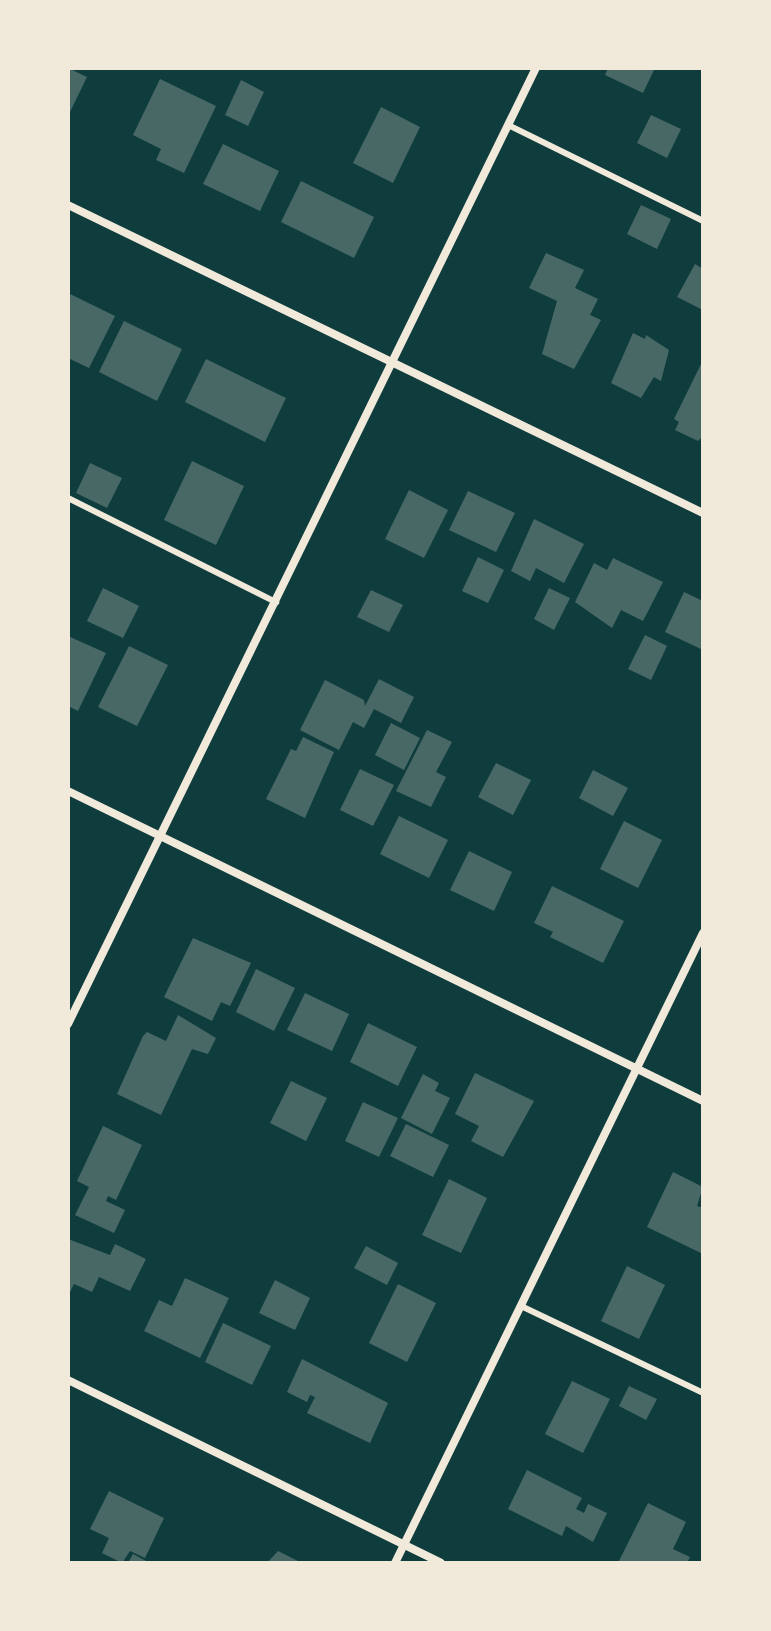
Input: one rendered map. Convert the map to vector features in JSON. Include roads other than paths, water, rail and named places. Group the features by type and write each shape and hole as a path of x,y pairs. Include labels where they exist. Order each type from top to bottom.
{"street":[{"path":"68,1024 536,68"},
{"path":"68,205 703,513"},
{"path":"68,791 703,1101"},
{"path":"395,1563 703,933"},
{"path":"68,1380 441,1563"}],"lane":[{"path":"508,125 703,221"},
{"path":"68,498 276,602"},
{"path":"521,1306 703,1393"}]}
